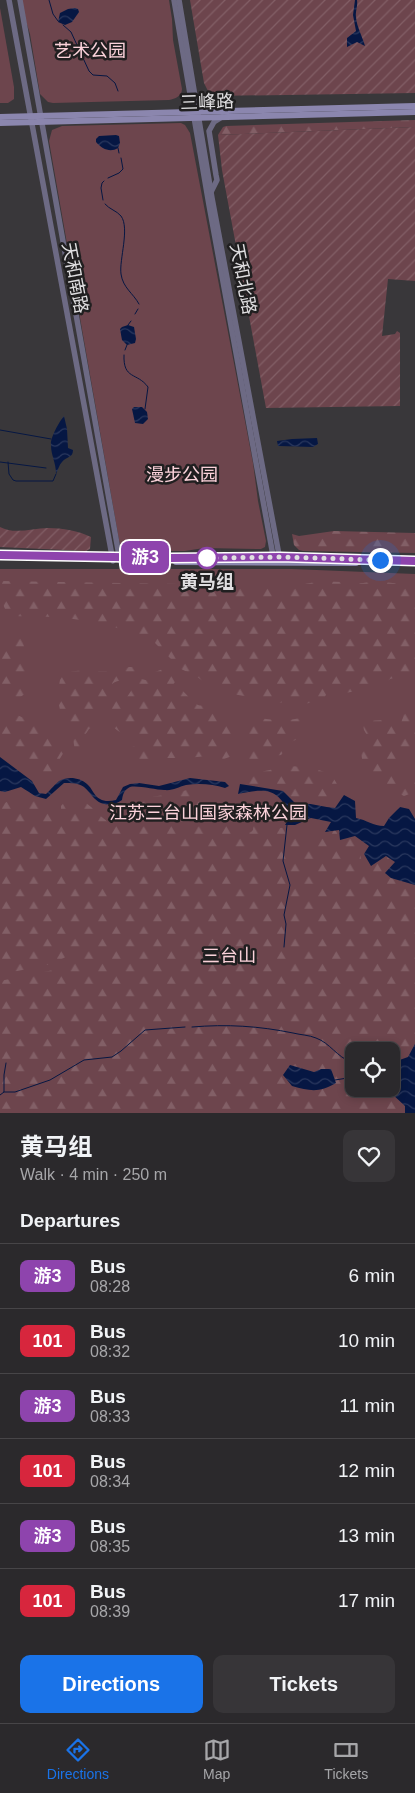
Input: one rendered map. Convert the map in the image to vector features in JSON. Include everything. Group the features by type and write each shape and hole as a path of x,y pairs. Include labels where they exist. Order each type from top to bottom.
{"main road":[{"name":"三峰路","path":"0,117 41,119 196,115 415,106"},
{"name":"三峰路","path":"196,115 223,117 415,112"},
{"name":"三峰路","path":"0,123 31,119"},
{"path":"0,557 415,563"}],"street":[{"name":"天和南路","path":"10,0 31,119 116,559"},
{"name":"天和南路","path":"20,0 116,559"},
{"name":"天和北路","path":"174,0 277,560"},
{"name":"天和北路","path":"179,0 196,115 212,192 277,560"},
{"path":"212,192 217,180 209,131 214,122 223,117"}],"green space":[{"name":"艺术公园","path":"21,0 169,0 173,40 182,89 181,94 169,100 48,102 40,94 30,34"},
{"path":"190,0 415,0 415,93 213,96 204,83"},
{"path":"0,8 14,87 14,99 8,103 0,103"},
{"path":"415,120 415,127 218,135 223,127 226,126"},
{"name":"漫步公园","path":"181,123 185,125 190,133 253,463 266,541 265,547 261,549 204,548 185,551 122,551 119,540 49,141 52,130 62,126"},
{"path":"415,127 415,281 388,279 382,336 395,334 397,331 400,333 400,406 266,408 222,170 218,135"},
{"path":"0,527 12,531 48,528 65,529 91,537 90,549 86,551 0,547"},
{"path":"334,531 415,533 415,553 303,551 294,545 292,534 299,536"},
{"name":"江苏三台山国家森林公园","path":"0,569 292,569 415,574 415,1113 0,1113"},
{"path":"0,581 299,586 313,582 415,584 415,670 409,674 390,679 380,687 345,693 337,691 327,693 323,700 295,706 283,702 269,706 244,696 220,694 196,676 181,669 151,639 102,623 59,617 8,616 0,597"},
{"path":"21,636 25,649 26,693 19,698 0,698 0,637"},
{"path":"134,667 138,678 149,681 153,678 155,672 163,669 173,677 175,682 169,690 172,693 183,691 198,705 215,709 222,714 227,719 232,731 232,756 224,759 207,756 166,758 152,761 137,760 131,752 132,747 139,744 139,738 115,729 109,715 113,699 127,697 133,688 128,681 118,681 112,684 105,701 93,709 96,722 85,735 87,747 85,755 83,757 75,751 72,732 62,719 57,696 60,680 64,674 72,672 112,671"},
{"path":"0,711 27,719 49,734 63,747 64,752 53,773 44,781 40,780 29,761 19,749 0,737"},
{"path":"410,711 415,713 415,752 398,753 401,766 397,773 406,780 415,775 415,792 404,796 392,790 384,790 379,787 363,765 361,752 368,737 363,725 366,721 385,720 401,723 402,713"},
{"path":"251,717 283,721 301,718 302,723 298,739 293,741 281,755 265,757 247,763 245,761 247,721"},
{"path":"289,766 306,767 323,771 330,775 335,780 338,788 339,797 334,804 293,799 279,789 250,785 239,779 240,776"},
{"name":"三台山","path":"193,788 200,789 198,794 206,803 217,804 241,800 249,808 250,820 248,831 251,832 256,814 273,810 282,812 284,815 278,825 280,828 296,827 300,834 311,838 334,829 339,842 355,837 361,844 361,867 386,855 392,862 384,874 387,877 393,875 415,880 415,899 402,908 415,907 415,1043 400,1060 400,1042 345,1042 345,1097 390,1097 403,1106 402,1113 0,1113 0,1056 3,1057 4,1054 0,1052 0,981 68,967 79,959 71,950 70,955 51,964 3,974 0,956 0,805 17,799 28,798 54,813 61,811 61,806 68,798 76,798 88,804 110,823 118,826 125,821 130,804 142,798 173,794"}],"water":[{"path":"355,0 357,0 356,15 358,28 365,46 357,42 347,47 347,38 356,31 353,15"},
{"path":"75,8 79,12 72,22 65,25 58,22 60,13"},
{"path":"99,136 119,136 120,143 118,148 106,150 96,142"},
{"path":"128,325 134,327 136,339 135,343 127,345 122,340 120,329"},
{"path":"134,407 142,407 147,412 148,419 143,424 135,423 132,409"},
{"path":"64,416 68,448 73,450 73,453 61,463 56,474 51,442 55,430"},
{"path":"317,438 318,444 313,447 278,446 277,441 292,439"},
{"path":"0,757 32,781 39,793 46,794 59,781 71,778 84,782 98,798 106,801 116,800 123,787 130,784 139,783 159,786 190,778 225,782 229,786 225,788 191,784 167,790 130,787 124,792 122,800 114,804 103,804 96,800 82,786 64,783 46,799 35,796 21,787 5,792 0,791"},
{"path":"240,784 283,791 296,804 311,804 335,808 344,795 355,801 356,818 380,826 384,826 400,807 409,809 415,819 415,885 391,878 385,873 395,862 386,856 371,866 364,854 369,846 355,836 340,840 339,830 325,832 331,822 311,818 295,825 285,825 288,820 301,816 289,813 279,798 268,791 238,794"},
{"path":"415,1044 415,1113 405,1113 405,1106 395,1097 400,1097 400,1060 408,1057"},
{"path":"290,1065 314,1072 321,1069 331,1069 336,1083 319,1090 292,1086 283,1075"}],"waterway":[{"path":"49,0 53,14 58,21"},
{"path":"63,25 71,32 89,71 93,75 107,76 115,83 118,91"},
{"path":"118,148 119,153"},
{"path":"108,178 123,169 121,158"},
{"path":"103,200 101,188 104,181"},
{"path":"105,204 119,214 124,221 121,274 126,287 139,304"},
{"path":"135,314 138,309"},
{"path":"128,325 131,321"},
{"path":"125,350 127,345"},
{"path":"124,355 124,363 128,372 144,382 148,387 145,409"},
{"path":"0,430 51,439"},
{"path":"0,462 46,468"},
{"path":"8,462 9,474 16,481 53,481 56,474"},
{"path":"284,947 286,924 284,915 290,885 283,861 287,825"},
{"path":"192,1027 243,1026 311,1036 321,1040 345,1059"},
{"path":"4,1092 15,1092 50,1080 84,1060 112,1057 145,1030 185,1027"},
{"path":"0,1095 4,1092 6,1063"},
{"path":"335,1080 345,1078"}],"bus line":[{"name":"游3","path":"0,555 169,558 280,557 415,561"}],"place":[{"name":"黄马组","path":"207,558"}],"route":[{"path":"207,558 280,557 380,560"}]}
